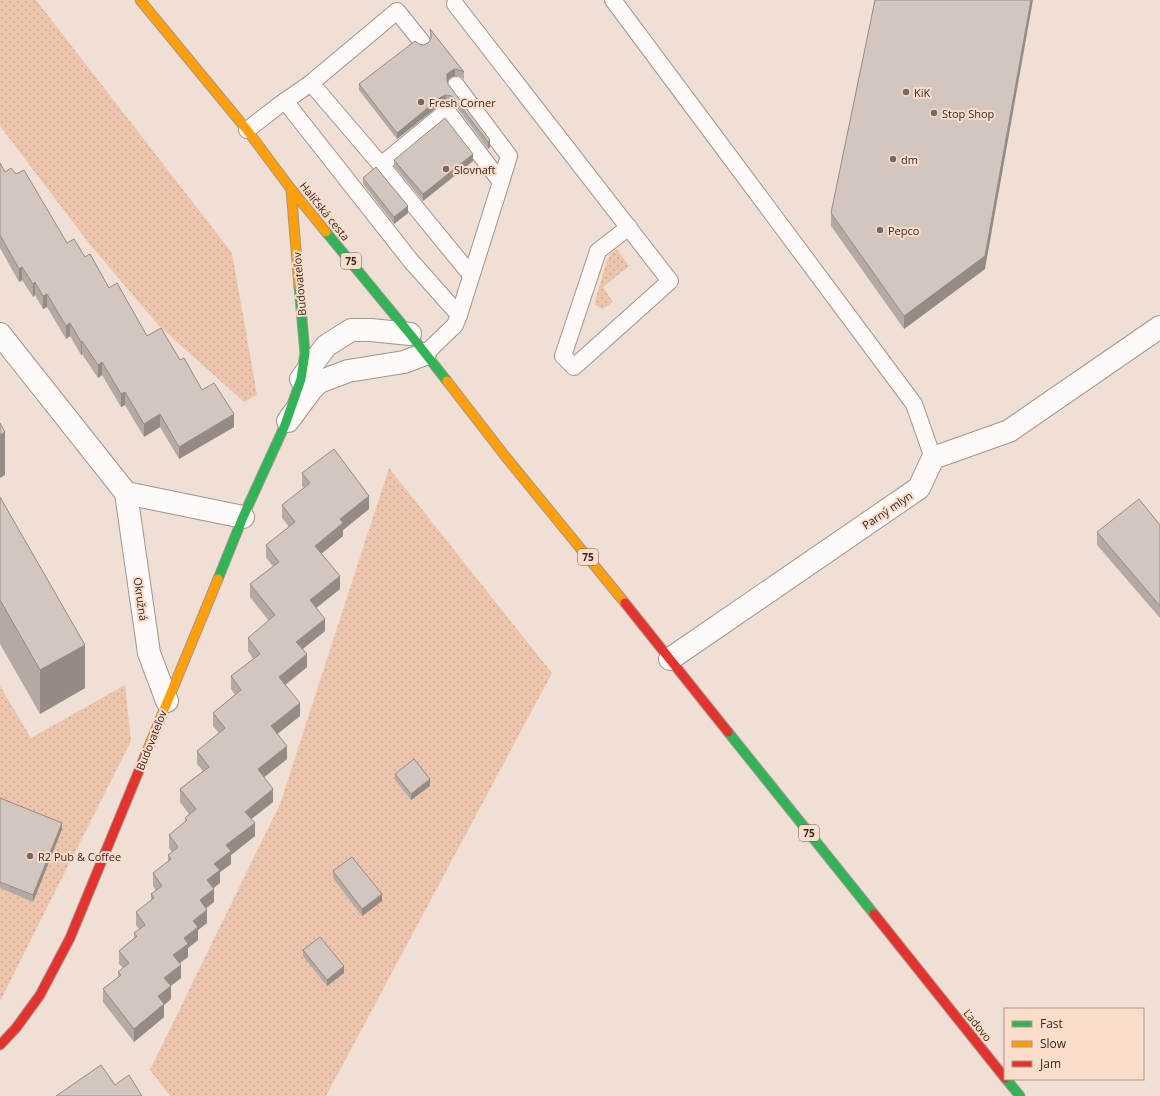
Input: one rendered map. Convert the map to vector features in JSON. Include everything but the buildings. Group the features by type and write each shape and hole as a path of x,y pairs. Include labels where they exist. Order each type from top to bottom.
{"main road":[{"name":"Haličská cesta","path":"140,0 247,130 291,189 410,334 506,456 670,659"},
{"name":"Budovateľov","path":"0,1045 16,1028 40,995 70,938 243,516 285,425 301,379 305,353 291,189"},
{"name":"Ľadovo","path":"670,659 1004,1076"},
{"name":"Ľadovo","path":"1008,1080 1020,1096"}],"street":[{"path":"933,458 1009,431 1160,327"},
{"name":"Budovateľov","path":"301,379 326,346 352,330 371,330 410,334"},
{"path":"0,334 126,493 243,516"},
{"name":"Budovateľov","path":"285,425 311,390 319,382 348,371 404,362 425,354"},
{"name":"Parný mlyn","path":"670,659 919,488 933,458"},
{"name":"Okružná","path":"126,493 149,654 168,701"}],"lane":[{"path":"613,0 914,404 933,458"},
{"path":"455,4 629,227 670,281 574,366 563,356 598,251 629,227"},
{"path":"247,130 311,83 397,11 422,42"},
{"path":"311,83 471,274"},
{"path":"425,354 455,325 509,156 456,85"},
{"path":"285,101 411,261 459,315"},
{"path":"381,165 447,111 501,182"}],"shaded area":[{"path":"0,0 36,0 232,253 257,395 244,402 159,326 88,242 0,126"},
{"path":"617,249 629,266 603,287 613,302 603,309 595,305 595,301 607,260"},
{"path":"389,468 552,673 326,1096 170,1096 150,1070 280,804"},
{"path":"125,685 131,741 0,1001 0,686 31,738"}],"traffic: fast":[{"path":"326,232 447,381"},
{"path":"218,579 243,517 285,425 301,379 305,353 299,286"},
{"path":"728,732 874,914"},
{"path":"1007,1080 1020,1096"}],"traffic: slow":[{"path":"140,0 247,130 291,189 326,232"},
{"path":"291,189 299,286"},
{"path":"447,381 505,456 625,603"},
{"path":"145,756 218,579"}],"traffic: jam":[{"path":"625,603 728,732"},
{"path":"0,1045 16,1028 40,995 70,938 145,756"},
{"path":"874,914 1004,1077"}],"place":[{"name":"KiK","path":"906,92"},
{"name":"Fresh Corner","path":"421,102"},
{"name":"Stop Shop","path":"934,113"},
{"name":"dm","path":"893,159"},
{"name":"Slovnaft","path":"446,169"},
{"name":"Pepco","path":"880,230"},
{"name":"R2 Pub & Coffee","path":"30,856"}]}
